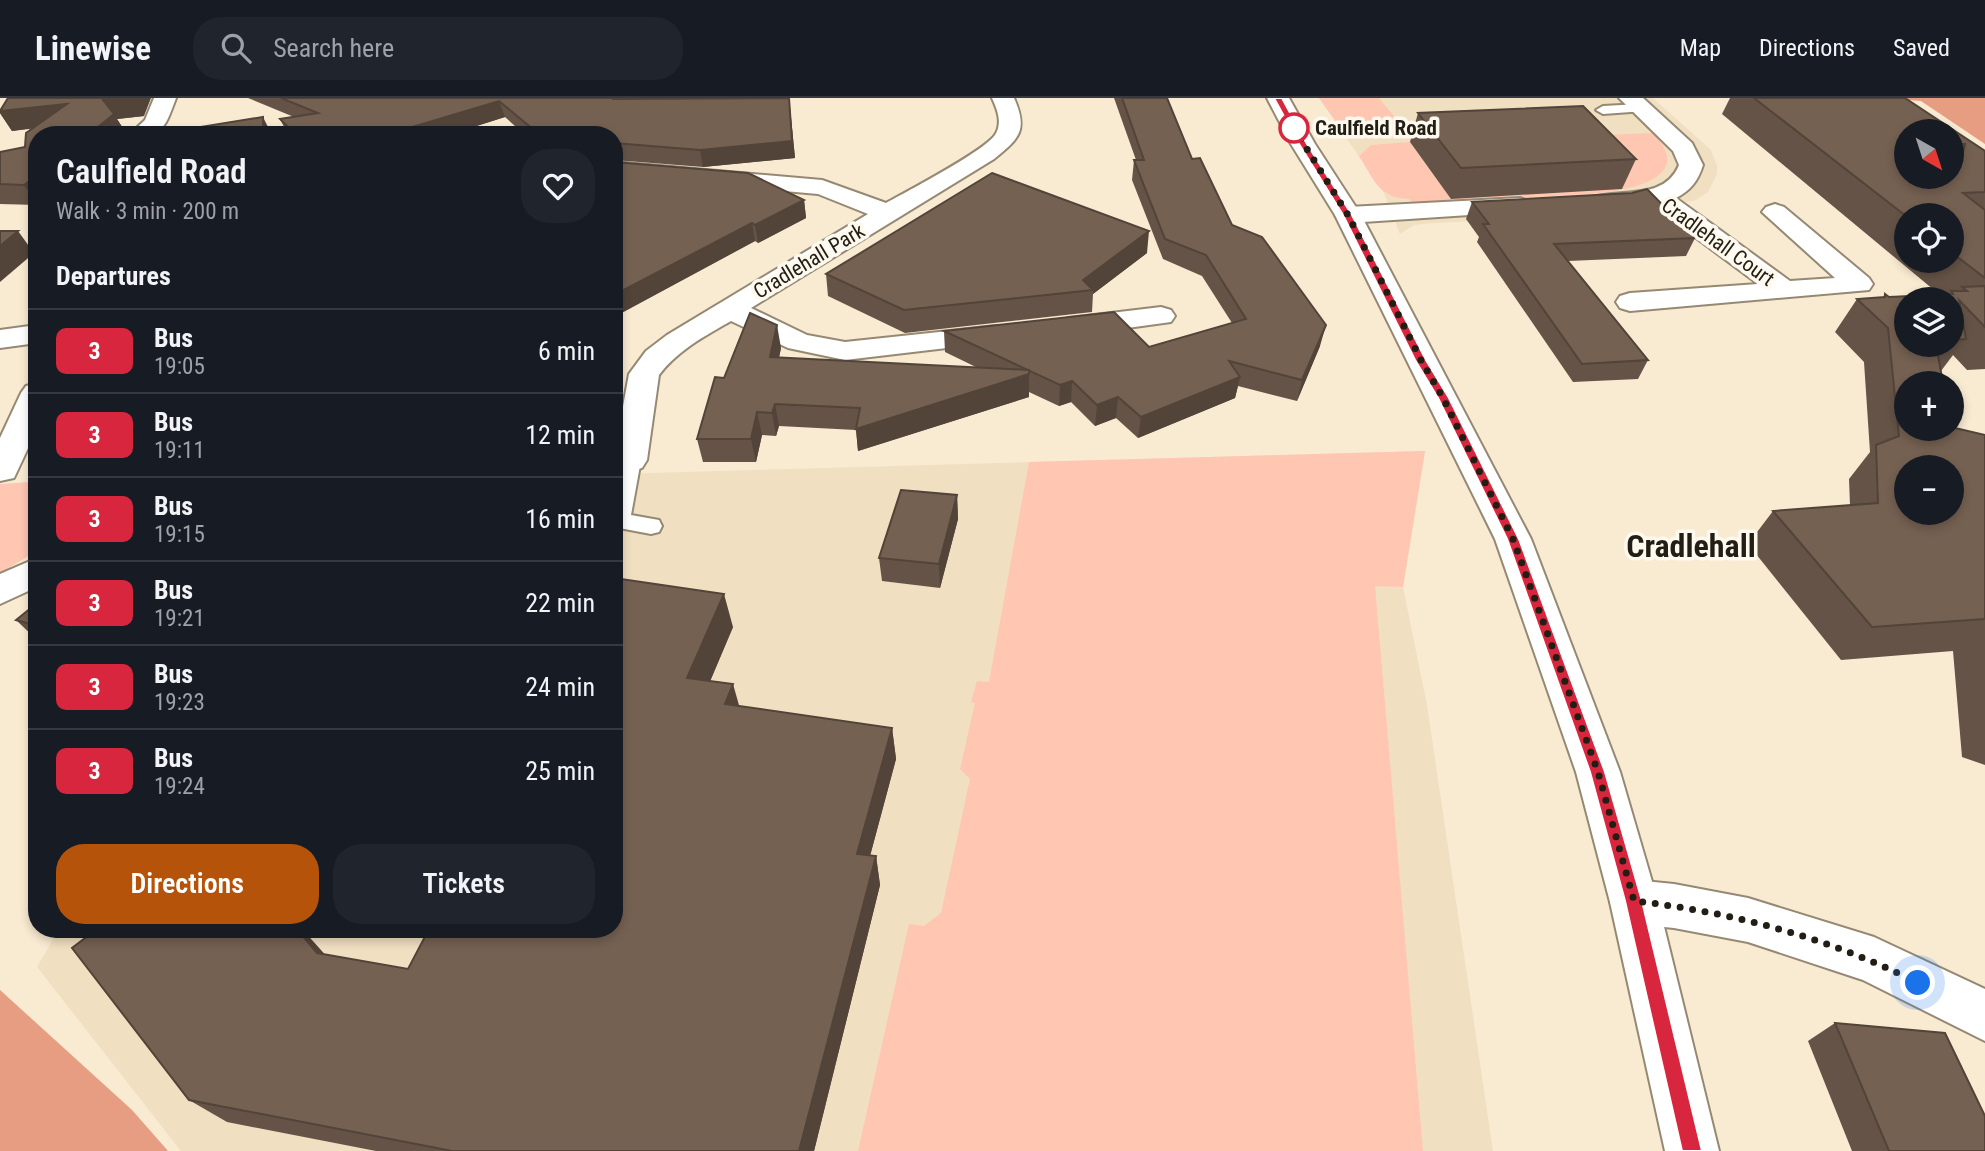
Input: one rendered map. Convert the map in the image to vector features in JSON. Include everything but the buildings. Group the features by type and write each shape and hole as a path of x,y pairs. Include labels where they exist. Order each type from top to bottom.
{"street":[{"path":"152,126 156,123 165,98"},
{"name":"Cradlehall Park","path":"630,460 644,374 657,357 677,341 986,154 1007,137 1011,117 1003,98"},
{"path":"1278,98 1303,144 1348,215 1513,539 1598,772 1634,901 1692,1151"},
{"name":"Cradlehall Court","path":"1579,203 1654,195 1674,189 1685,180 1691,165 1684,148 1635,103"},
{"name":"Cradlehall Park","path":"623,170 822,187 888,213"},
{"name":"Cradlehall Court","path":"1654,195 1783,289"},
{"path":"1348,215 1539,205"},
{"path":"1630,302 1859,284 1775,212"},
{"name":"Cradlehall Park","path":"730,309 799,342 845,351 1031,331 1168,328 1147,286"},
{"path":"0,339 28,335"},
{"path":"1,470 28,412"},
{"path":"1,470 28,467"},
{"path":"0,590 28,576"},
{"path":"1634,901 1748,920 1874,960 1985,1016"}],"lane":[{"path":"1603,110 1635,103"},
{"path":"623,499 630,460"},
{"path":"623,522 651,526"}],"shaded area":[{"path":"1319,98 1653,98 1711,150 1717,174 1708,192 1696,200 1637,214 1433,223 1414,225 1400,234 1384,193"},
{"path":"1319,98 1379,98 1398,121 1424,120 1436,135 1365,138 1342,130"},
{"path":"1882,98 1985,98 1985,144 1964,130 1964,119 1948,119 1921,101"},
{"path":"1653,133 1667,155 1663,171 1647,182 1592,194 1413,203 1409,199 1390,195 1378,186 1359,156 1371,145 1410,142 1438,181 1574,136"},
{"path":"1425,451 1403,587 1427,705 1493,1151 181,1151 37,967 54,938 623,938 623,474"},
{"path":"1425,451 1403,587 1375,586 1423,1151 858,1151 909,924 924,926 941,913 970,779 960,769 975,703 971,702 977,681 989,682 1029,462"},
{"path":"28,482 28,556 0,573 0,484"},
{"path":"0,990 132,1110 168,1151 0,1151"}],"bus line":[{"name":"3","path":"1278,98 1303,144 1348,215 1513,539 1598,772 1634,901 1692,1151"}],"place":[{"name":"Caulfield Road","path":"1294,128"}],"district":[{"name":"Cradlehall","path":"1691,546"}],"route":[{"path":"1294,128 1348,215 1513,539 1598,772 1634,901 1748,920 1874,960 1918,983"}]}
